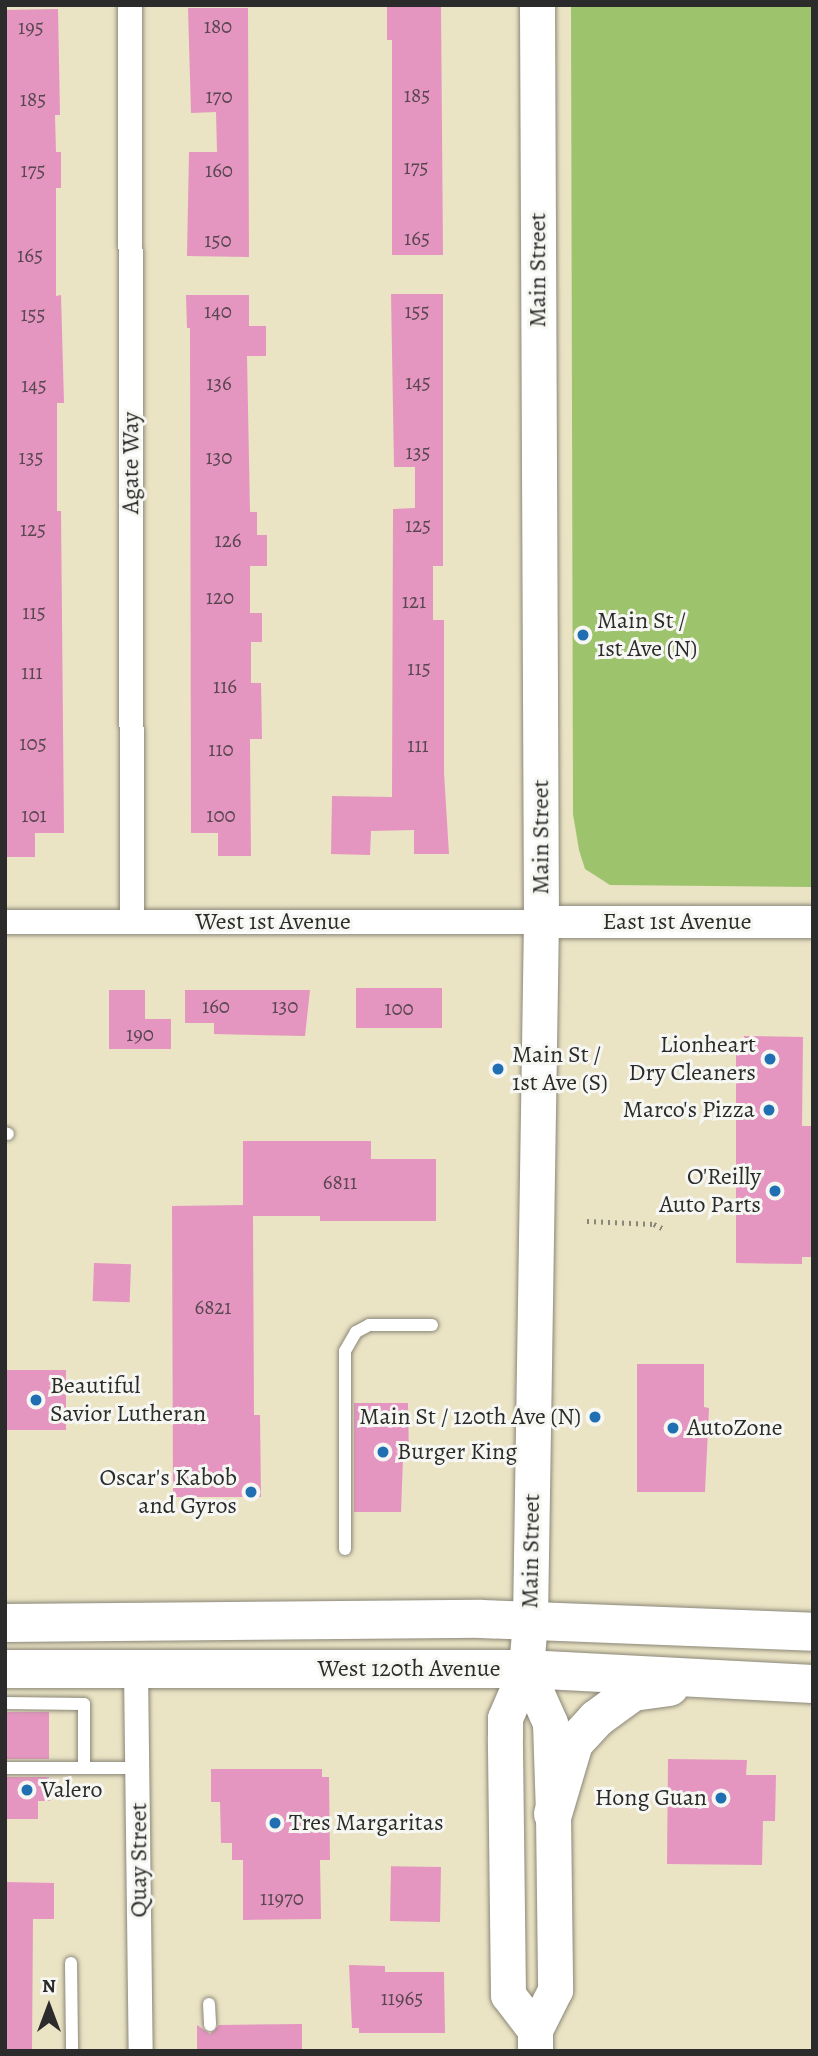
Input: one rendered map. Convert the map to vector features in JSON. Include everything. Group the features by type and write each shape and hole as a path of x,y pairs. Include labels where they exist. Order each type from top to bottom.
{"main road":[{"name":"Main Street","path":"535,2040 508,1995 505,1718 526,1668 530,1620 541,922 537,5"},
{"name":"West 120th Avenue","path":"5,1623 530,1620 813,1632"},
{"name":"Main Street","path":"526,1668 550,1723 553,1814 555,1990 535,2040"},
{"name":"West 120th Avenue","path":"5,1669 526,1668 813,1684"},
{"path":"553,1814 574,1743 615,1703 633,1692 737,1678"}],"street":[{"name":"Agate Way","path":"130,5 132,922"},
{"name":"West 1st Avenue","path":"5,922 541,922"},
{"name":"East 1st Avenue","path":"541,922 813,922"},
{"name":"Quay Street","path":"136,1669 141,2051"}],"lane":[{"path":"345,1549 345,1351 356,1332 369,1325 432,1325"},
{"path":"5,1703 84,1704 84,1768"},
{"path":"5,1768 138,1768"},
{"path":"71,1964 72,2051"},
{"path":"209,2004 210,2025"}],"path":[{"path":"587,1221 654,1224 662,1228"}],"green space":[{"path":"571,5 813,5 813,887 610,885 585,869 579,850 573,814"}],"building":[{"path":"387,6 441,6 443,255 392,255 392,40 387,40"},
{"path":"188,8 248,8 249,257 187,256 189,152 217,152 216,112 191,113"},
{"path":"58,9 60,115 55,115 56,152 61,152 61,188 56,188 56,296 61,295 64,403 57,403 57,511 61,511 64,833 35,833 35,857 5,857 5,10"},
{"path":"391,294 443,294 443,566 433,566 433,620 444,620 444,773 449,854 414,854 414,830 371,831 370,855 331,854 332,796 392,797 393,509 415,508 415,467 394,467"},
{"path":"186,295 249,295 249,326 266,326 266,356 247,356 250,512 257,512 257,535 267,535 267,566 250,566 250,613 262,613 262,642 251,642 251,683 261,683 262,739 250,739 251,856 218,856 218,833 191,833 190,328 187,328"},
{"path":"356,988 442,988 442,1028 356,1028"},
{"path":"109,990 145,990 145,1019 171,1019 171,1049 109,1049"},
{"path":"185,990 310,990 305,1036 214,1034 214,1023 185,1023"},
{"name":"O'Reilly Auto Parts","path":"744,1036 803,1037 802,1126 813,1126 813,1257 802,1257 802,1264 736,1263 736,1042 744,1042"},
{"path":"243,1141 371,1141 371,1159 436,1159 436,1221 320,1221 320,1216 253,1216 254,1415 260,1415 261,1497 173,1497 172,1206 243,1205"},
{"path":"94,1263 131,1264 130,1302 93,1301"},
{"name":"AutoZone","path":"637,1364 704,1364 704,1407 709,1408 705,1492 637,1492"},
{"name":"Beautiful Savior Lutheran","path":"5,1370 66,1370 66,1430 5,1430"},
{"path":"354,1403 408,1403 409,1458 403,1458 401,1512 354,1512"},
{"name":"Valero","path":"5,1712 49,1712 49,1759 5,1759"},
{"name":"Hong Guan","path":"668,1759 747,1760 746,1775 776,1775 775,1821 763,1821 762,1865 667,1864"},
{"name":"Tres Margaritas","path":"211,1769 322,1769 322,1777 329,1777 330,1860 320,1860 321,1919 243,1920 243,1860 232,1860 232,1843 221,1843 220,1802 211,1802"},
{"name":"Valero","path":"5,1777 49,1777 50,1801 38,1801 38,1819 5,1819"},
{"path":"391,1866 441,1867 440,1922 390,1921"},
{"path":"5,1882 54,1883 54,1919 33,1919 32,2051 5,2051"},
{"path":"349,1965 385,1966 385,1972 444,1972 445,2033 359,2033 359,2028 352,2028"},
{"path":"302,2024 302,2051 197,2051 197,2025 210,2034 219,2025"}],"place":[{"name":"Main St / 1st Ave (N)","path":"583,635"},
{"name":"Lionheart Dry Cleaners","path":"770,1059"},
{"name":"Main St / 1st Ave (S)","path":"498,1069"},
{"name":"Marco's Pizza","path":"769,1110"},
{"name":"O'Reilly Auto Parts","path":"775,1191"},
{"name":"Beautiful Savior Lutheran","path":"36,1400"},
{"name":"Main St / 120th Ave (N)","path":"595,1417"},
{"name":"AutoZone","path":"673,1428"},
{"name":"Burger King","path":"383,1452"},
{"name":"Oscar's Kabob and Gyros","path":"251,1492"},
{"name":"Valero","path":"27,1790"},
{"name":"Hong Guan","path":"721,1798"},
{"name":"Tres Margaritas","path":"275,1823"}]}
